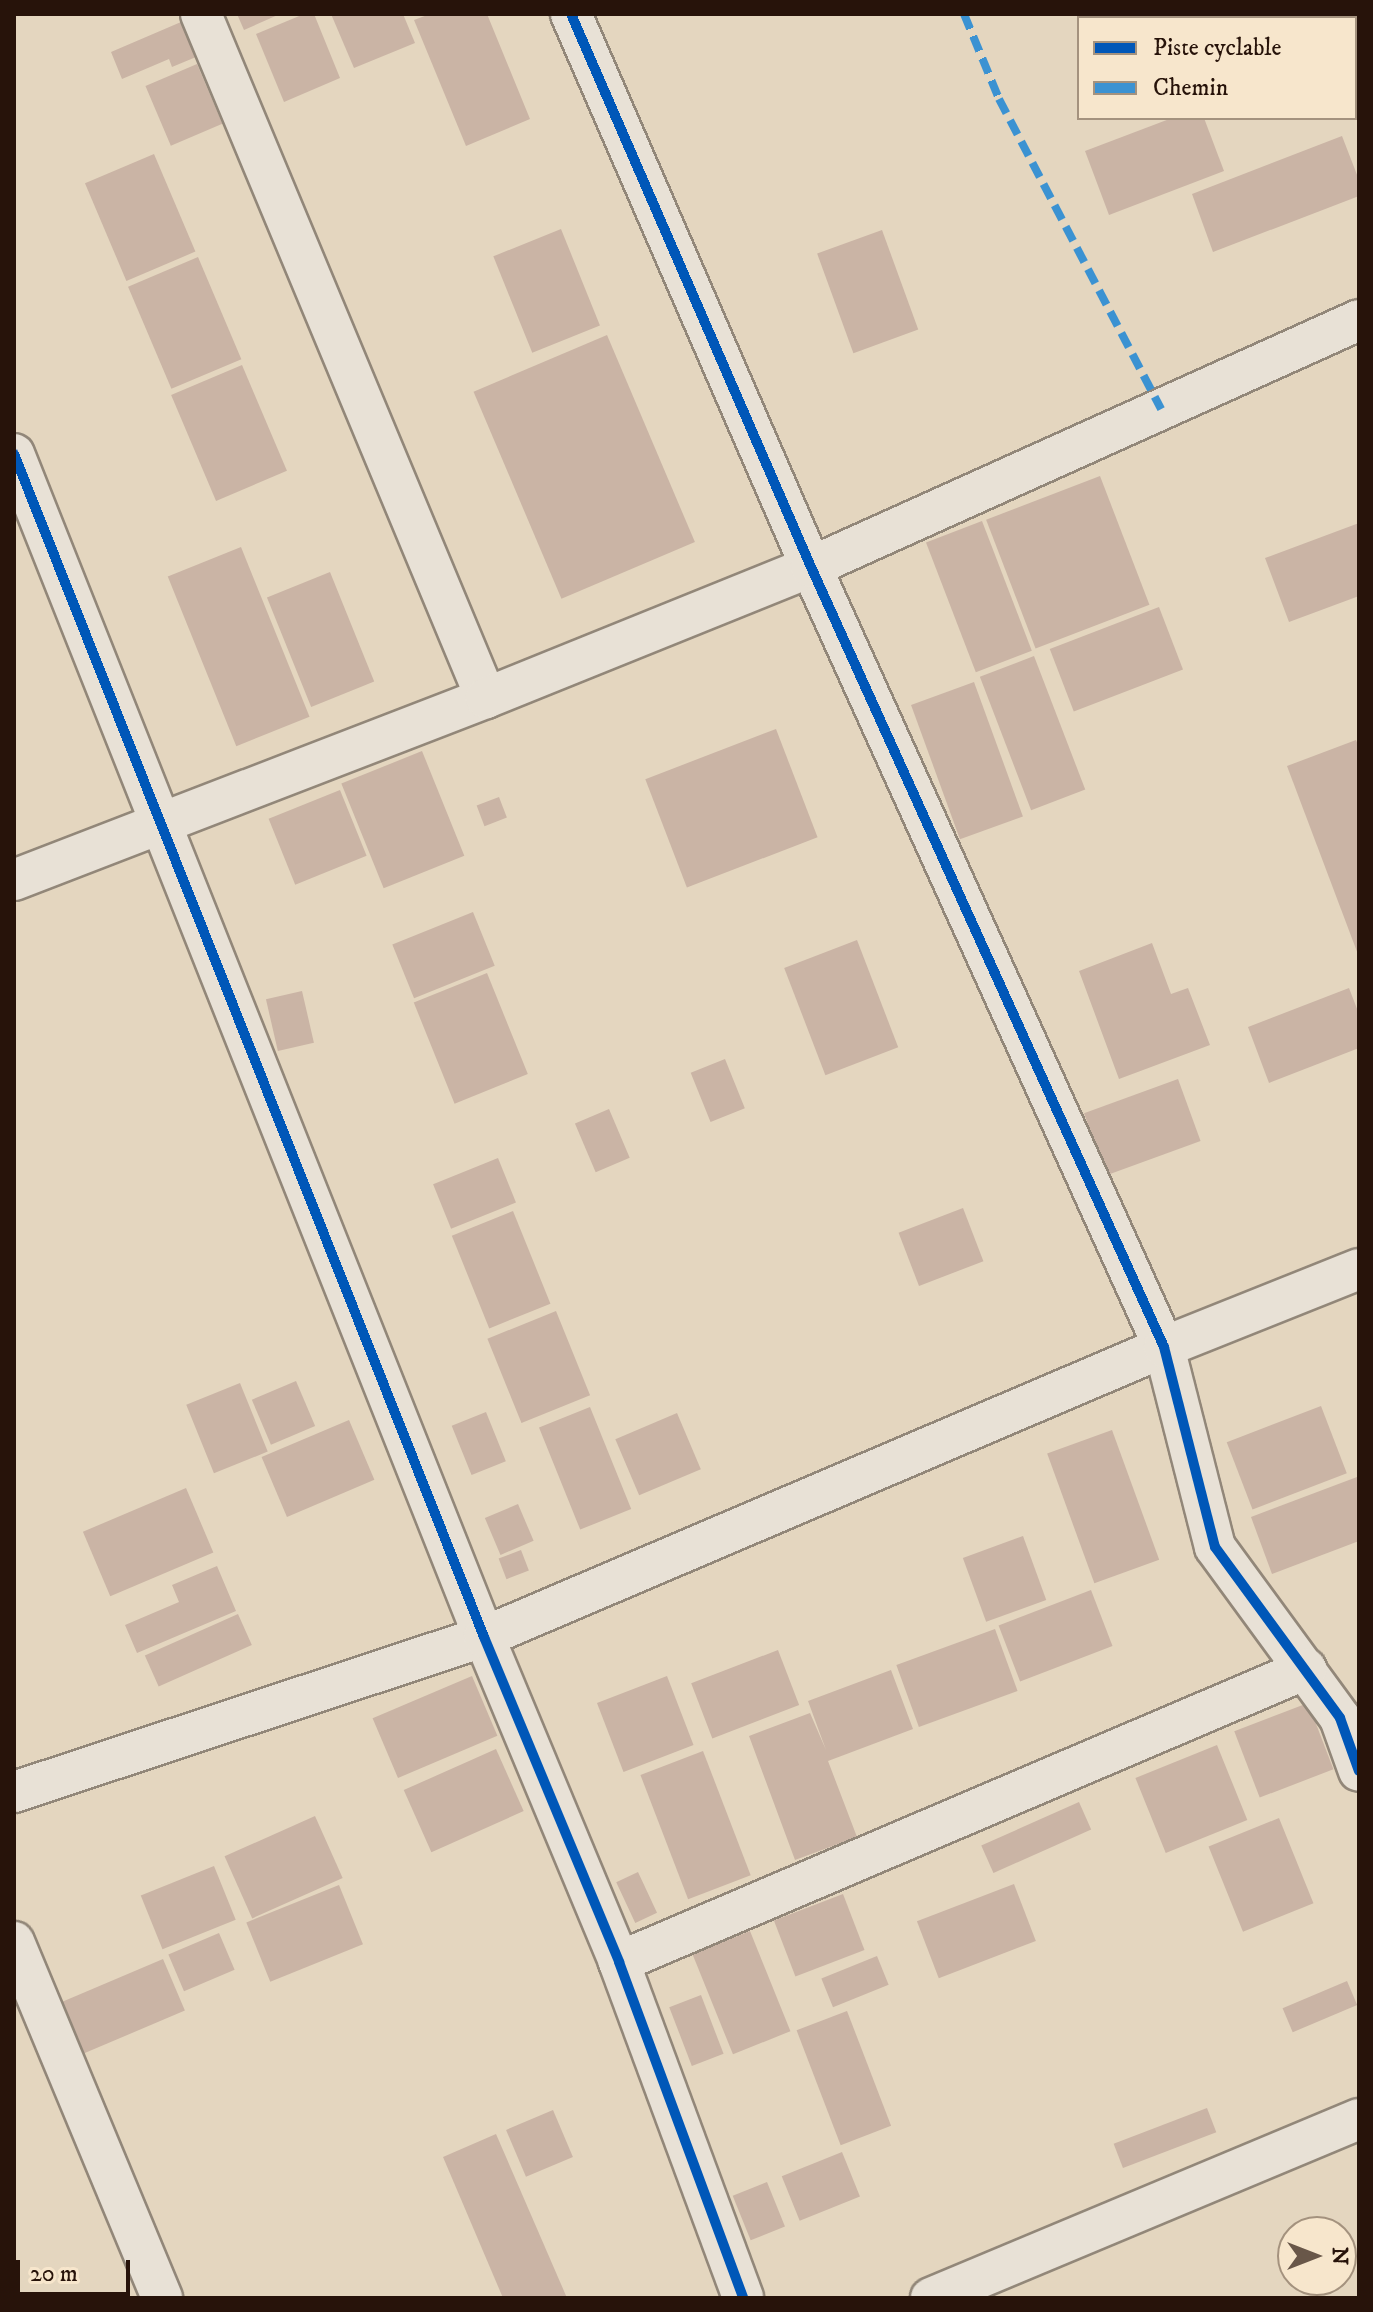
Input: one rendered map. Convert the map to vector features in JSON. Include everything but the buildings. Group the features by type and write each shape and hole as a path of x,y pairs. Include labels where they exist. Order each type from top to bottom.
{"street":[{"path":"201,14 486,698"},
{"path":"571,14 811,567 1164,1347 1215,1547 1340,1718 1359,1771"},
{"path":"14,880 486,698 811,567 1359,320"},
{"path":"14,454 484,1637 619,1962 743,2298"},
{"path":"14,1792 484,1637 1164,1347 1359,1269"},
{"path":"619,1962 1306,1669"},
{"path":"14,1942 162,2298"},
{"path":"931,2298 1359,2119"}],"marked path":[{"path":"964,14 999,99 1161,409"}],"cycle path":[{"path":"571,14 811,567 1164,1347 1215,1547 1340,1718 1359,1771"},
{"path":"14,454 484,1637 619,1962 743,2298"}]}
